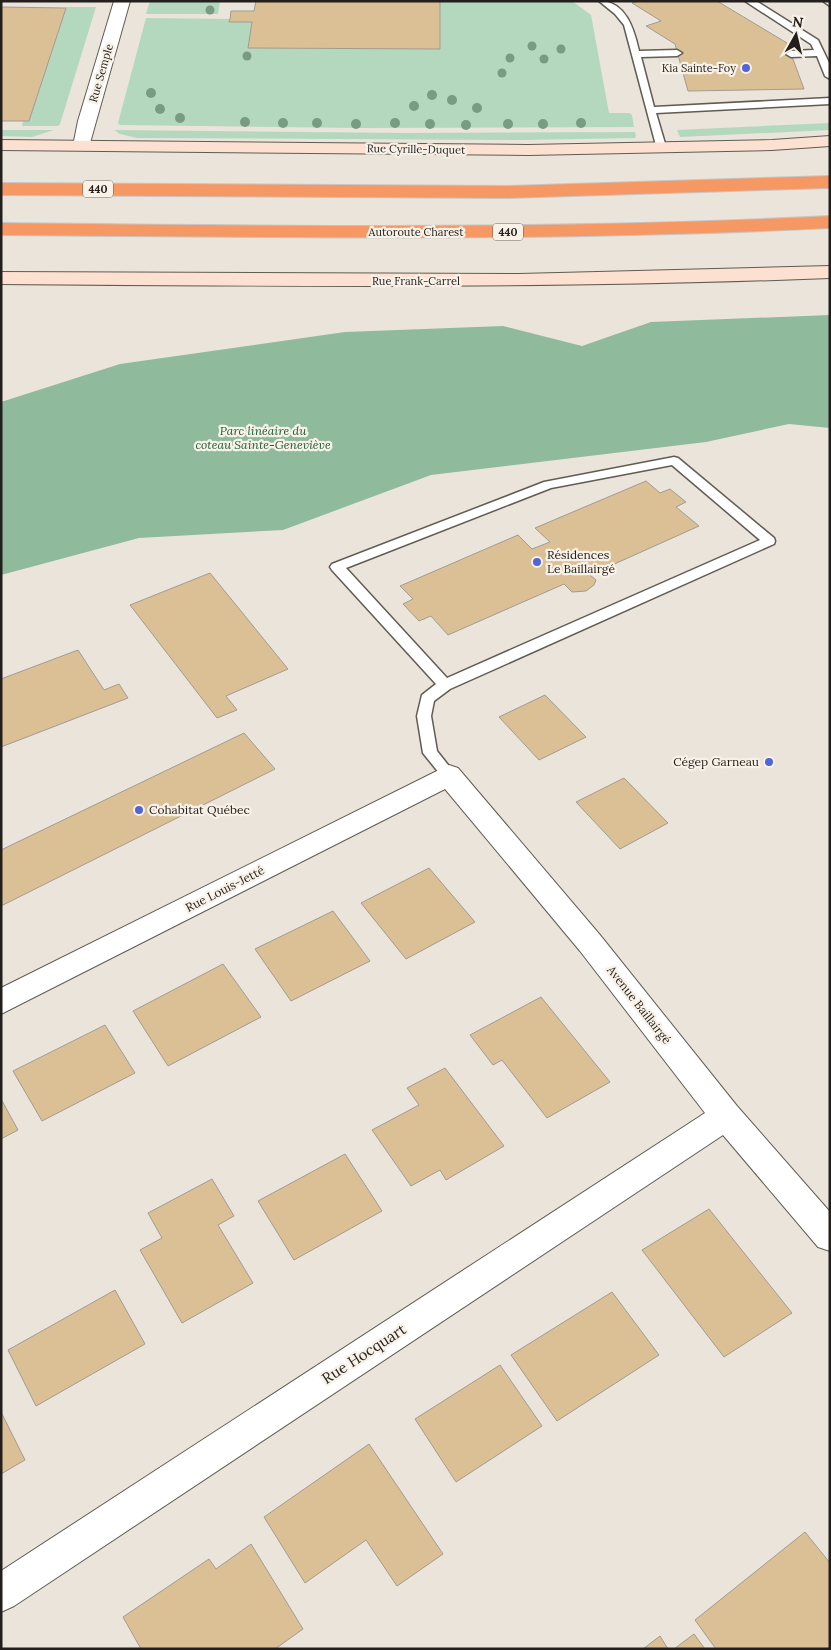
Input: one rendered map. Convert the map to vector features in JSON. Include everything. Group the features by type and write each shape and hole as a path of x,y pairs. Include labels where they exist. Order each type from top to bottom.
{"highway":[{"name":"440","path":"1,188 508,192 830,182"},
{"name":"Autoroute Charest","path":"1,229 528,232 672,229 830,222"}],"street":[{"name":"Rue Semple","path":"82,146 87,121 122,1"},
{"name":"Rue Cyrille-Duquet","path":"1,145 528,150 772,145 830,140"},
{"name":"Rue Frank-Carrel","path":"1,278 561,281 699,278 830,272"},
{"name":"Rue Louis-Jetté","path":"1,1002 449,775"},
{"name":"Avenue Baillairgé","path":"449,775 590,943 726,1116 830,1236"},
{"name":"Rue Hocquart","path":"1,1593 726,1116"}],"lane":[{"path":"604,1 618,12 628,25 660,147"},
{"path":"749,1 815,42 824,58 830,76"},
{"path":"826,1 830,3"},
{"path":"635,54 677,53"},
{"path":"791,54 824,58"},
{"path":"650,110 830,101"},
{"path":"445,685 337,567 548,484 674,461 768,541 445,685 427,699 424,716 430,753 449,775"}],"green space":[{"path":"150,1 220,1 218,14 146,14"},
{"path":"440,1 572,1 591,15 609,113 629,113 632,115 634,127 361,128 120,125 118,123 146,18 230,19 229,22 252,22 248,48 439,49"},
{"path":"66,7 96,7 60,124 58,126 22,126 23,121 29,121"},
{"path":"830,123 830,130 680,137 677,130"},
{"path":"1,130 54,130 32,137 1,136"},
{"path":"114,130 405,133 635,132 636,136 635,138 524,140 137,138 120,134"},
{"name":"Parc linéaire du coteau Sainte-Geneviève","path":"830,315 830,428 789,424 706,442 431,475 283,530 139,538 1,575 1,402 120,364 345,332 503,326 582,346 651,322"}],"building":[{"path":"256,1 440,1 440,49 248,48 252,22 229,22 231,11 254,11"},
{"path":"638,1 717,1 787,43 804,89 688,91 675,44 646,26 661,21 632,3"},
{"path":"1,7 66,8 29,121 1,121"},
{"name":"Résidences Le Baillairgé","path":"646,481 660,493 670,489 686,502 676,507 699,526 590,575 596,580 594,585 586,591 572,592 564,584 448,635 431,616 419,621 403,604 413,599 400,586 518,535 532,549 550,542 535,528"},
{"path":"210,573 288,669 226,696 237,710 217,718 130,605"},
{"path":"78,650 104,690 119,684 128,698 1,747 1,679"},
{"path":"545,695 586,737 539,760 499,717"},
{"name":"Cohabitat Québec","path":"244,733 275,769 1,906 1,850"},
{"path":"624,778 668,823 620,849 576,802"},
{"path":"429,868 475,922 406,959 361,903"},
{"path":"333,911 370,961 291,1001 255,949"},
{"path":"223,964 261,1017 168,1066 133,1011"},
{"path":"541,997 610,1082 547,1118 502,1060 493,1065 470,1035"},
{"path":"105,1025 135,1073 42,1121 13,1071"},
{"path":"445,1068 504,1146 446,1180 440,1170 411,1186 372,1130 419,1105 407,1088"},
{"path":"1,1099 18,1130 1,1139"},
{"path":"345,1154 382,1211 294,1260 258,1201"},
{"path":"212,1179 234,1216 218,1225 253,1283 182,1323 140,1250 162,1238 148,1213"},
{"path":"709,1209 792,1313 724,1357 642,1250"},
{"path":"115,1290 145,1344 36,1406 8,1350"},
{"path":"612,1292 659,1355 557,1421 511,1355"},
{"path":"500,1365 542,1426 456,1482 415,1419"},
{"path":"1,1412 25,1460 1,1474"},
{"path":"369,1444 443,1554 397,1586 366,1540 305,1583 264,1517"},
{"path":"805,1532 830,1563 830,1649 716,1649 695,1620"},
{"path":"251,1544 303,1629 275,1649 141,1649 123,1617 209,1559 216,1569"},
{"path":"694,1634 705,1649 674,1649"},
{"path":"660,1636 668,1649 643,1649"}],"place":[{"name":"Kia Sainte-Foy","path":"746,68"},
{"name":"Résidences Le Baillairgé","path":"537,562"},
{"name":"Cégep Garneau","path":"769,762"},
{"name":"Cohabitat Québec","path":"139,810"}]}
